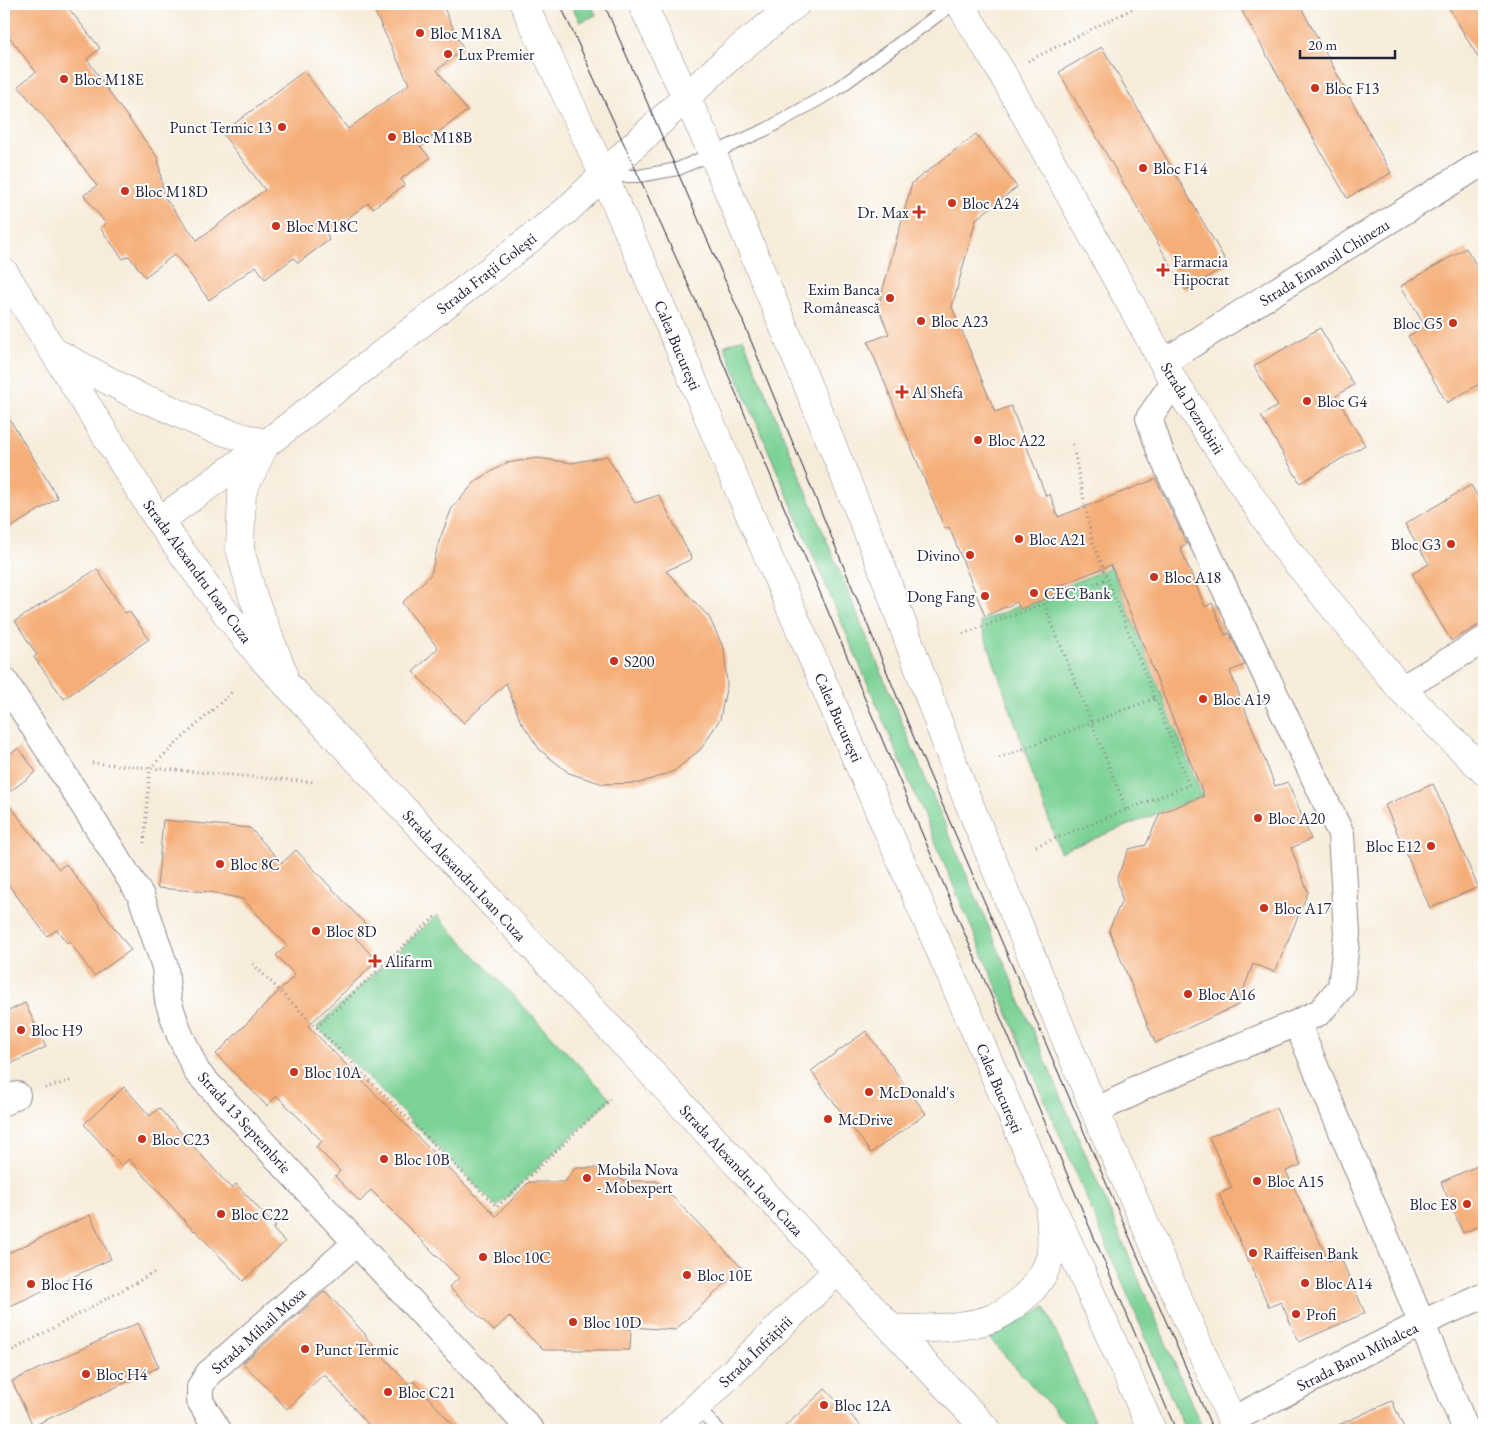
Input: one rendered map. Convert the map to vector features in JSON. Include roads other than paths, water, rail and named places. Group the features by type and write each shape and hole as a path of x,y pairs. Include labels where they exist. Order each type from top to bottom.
{"main road":[{"name":"Calea București","path":"524,4 604,176 1049,1200 1152,1430"},
{"path":"642,4 713,154 879,560 961,784 1095,1111 1234,1425"},
{"name":"Strada Frații Golești","path":"159,520 266,444 566,212 733,54 796,4"},
{"name":"Strada Dezrobirii","path":"960,4 1002,73 1169,372 1285,548 1401,689 1484,771"},
{"name":"Strada Alexandru Ioan Cuza","path":"4,272 159,520 228,617 262,658 987,1430"},
{"path":"54,352 143,399 154,402 208,427 266,444 242,492 240,550 253,597 290,687"},
{"path":"892,1329 922,1329 988,1320 1001,1314 1031,1291 1045,1270 1050,1256 1052,1240 1049,1200"},
{"name":"Strada Înfrățirii","path":"674,1430 837,1271"}],"street":[{"name":"Strada Emanoil Chinezu","path":"1169,372 1316,265 1484,162"},
{"path":"1095,1111 1138,1091 1136,1089 1320,1012 1342,987 1347,934 1341,834 1161,454 1149,418 1169,372"},
{"path":"1401,689 1484,640"},
{"name":"Strada 13 Septembrie","path":"4,680 141,896 165,967 168,1001 179,1033 197,1072 531,1430"},
{"path":"1297,1023 1466,1430"},
{"name":"Strada Mihail Moxa","path":"218,1430 200,1401 200,1387 208,1374 356,1242"},
{"name":"Strada Banu Mihalcea","path":"1234,1425 1422,1322 1484,1294"}],"lane":[{"path":"604,176 639,176 678,169 767,129 837,89 953,4"},
{"path":"697,1408 719,1430"}],"tram line":[{"path":"560,4 710,332 1176,1430"},
{"path":"604,4 742,319 921,755 1213,1430"}],"place":[{"name":"Bloc M18A","path":"420,33"},
{"name":"Lux Premier","path":"448,54"},
{"name":"Bloc M18E","path":"64,79"},
{"name":"Bloc F13","path":"1315,88"},
{"name":"Punct Termic 13","path":"282,127"},
{"name":"Bloc M18B","path":"392,137"},
{"name":"Bloc F14","path":"1143,168"},
{"name":"Bloc M18D","path":"125,191"},
{"name":"Bloc A24","path":"952,203"},
{"name":"Dr. Max","path":"919,212"},
{"name":"Bloc M18C","path":"276,226"},
{"name":"Farmacia Hipocrat","path":"1163,270"},
{"name":"Exim Banca Românească","path":"890,298"},
{"name":"Bloc A23","path":"921,321"},
{"name":"Bloc G5","path":"1453,323"},
{"name":"Al Shefa","path":"902,392"},
{"name":"Bloc G4","path":"1307,401"},
{"name":"Bloc A22","path":"978,440"},
{"name":"Bloc A21","path":"1019,539"},
{"name":"Bloc G3","path":"1451,544"},
{"name":"Divino","path":"970,555"},
{"name":"Bloc A18","path":"1154,577"},
{"name":"CEC Bank","path":"1034,593"},
{"name":"Dong Fang","path":"985,596"},
{"name":"S200","path":"614,661"},
{"name":"Bloc A19","path":"1203,699"},
{"name":"Bloc A20","path":"1258,818"},
{"name":"Bloc E12","path":"1431,846"},
{"name":"Bloc 8C","path":"220,864"},
{"name":"Bloc A17","path":"1264,908"},
{"name":"Bloc 8D","path":"316,931"},
{"name":"Alifarm","path":"375,961"},
{"name":"Bloc A16","path":"1188,994"},
{"name":"Bloc H9","path":"21,1030"},
{"name":"Bloc 10A","path":"294,1072"},
{"name":"McDonald's","path":"869,1092"},
{"name":"McDrive","path":"828,1119"},
{"name":"Bloc C23","path":"142,1139"},
{"name":"Bloc 10B","path":"384,1159"},
{"name":"Mobila Nova - Mobexpert","path":"587,1178"},
{"name":"Bloc A15","path":"1257,1181"},
{"name":"Bloc E8","path":"1467,1204"},
{"name":"Bloc C22","path":"221,1214"},
{"name":"Raiffeisen Bank","path":"1253,1253"},
{"name":"Bloc 10C","path":"483,1257"},
{"name":"Bloc 10E","path":"687,1275"},
{"name":"Bloc A14","path":"1305,1283"},
{"name":"Bloc H6","path":"31,1284"},
{"name":"Profi","path":"1296,1314"},
{"name":"Bloc 10D","path":"573,1322"},
{"name":"Punct Termic","path":"305,1349"},
{"name":"Bloc H4","path":"86,1374"},
{"name":"Bloc C21","path":"388,1392"},
{"name":"Bloc 12A","path":"824,1405"}]}
